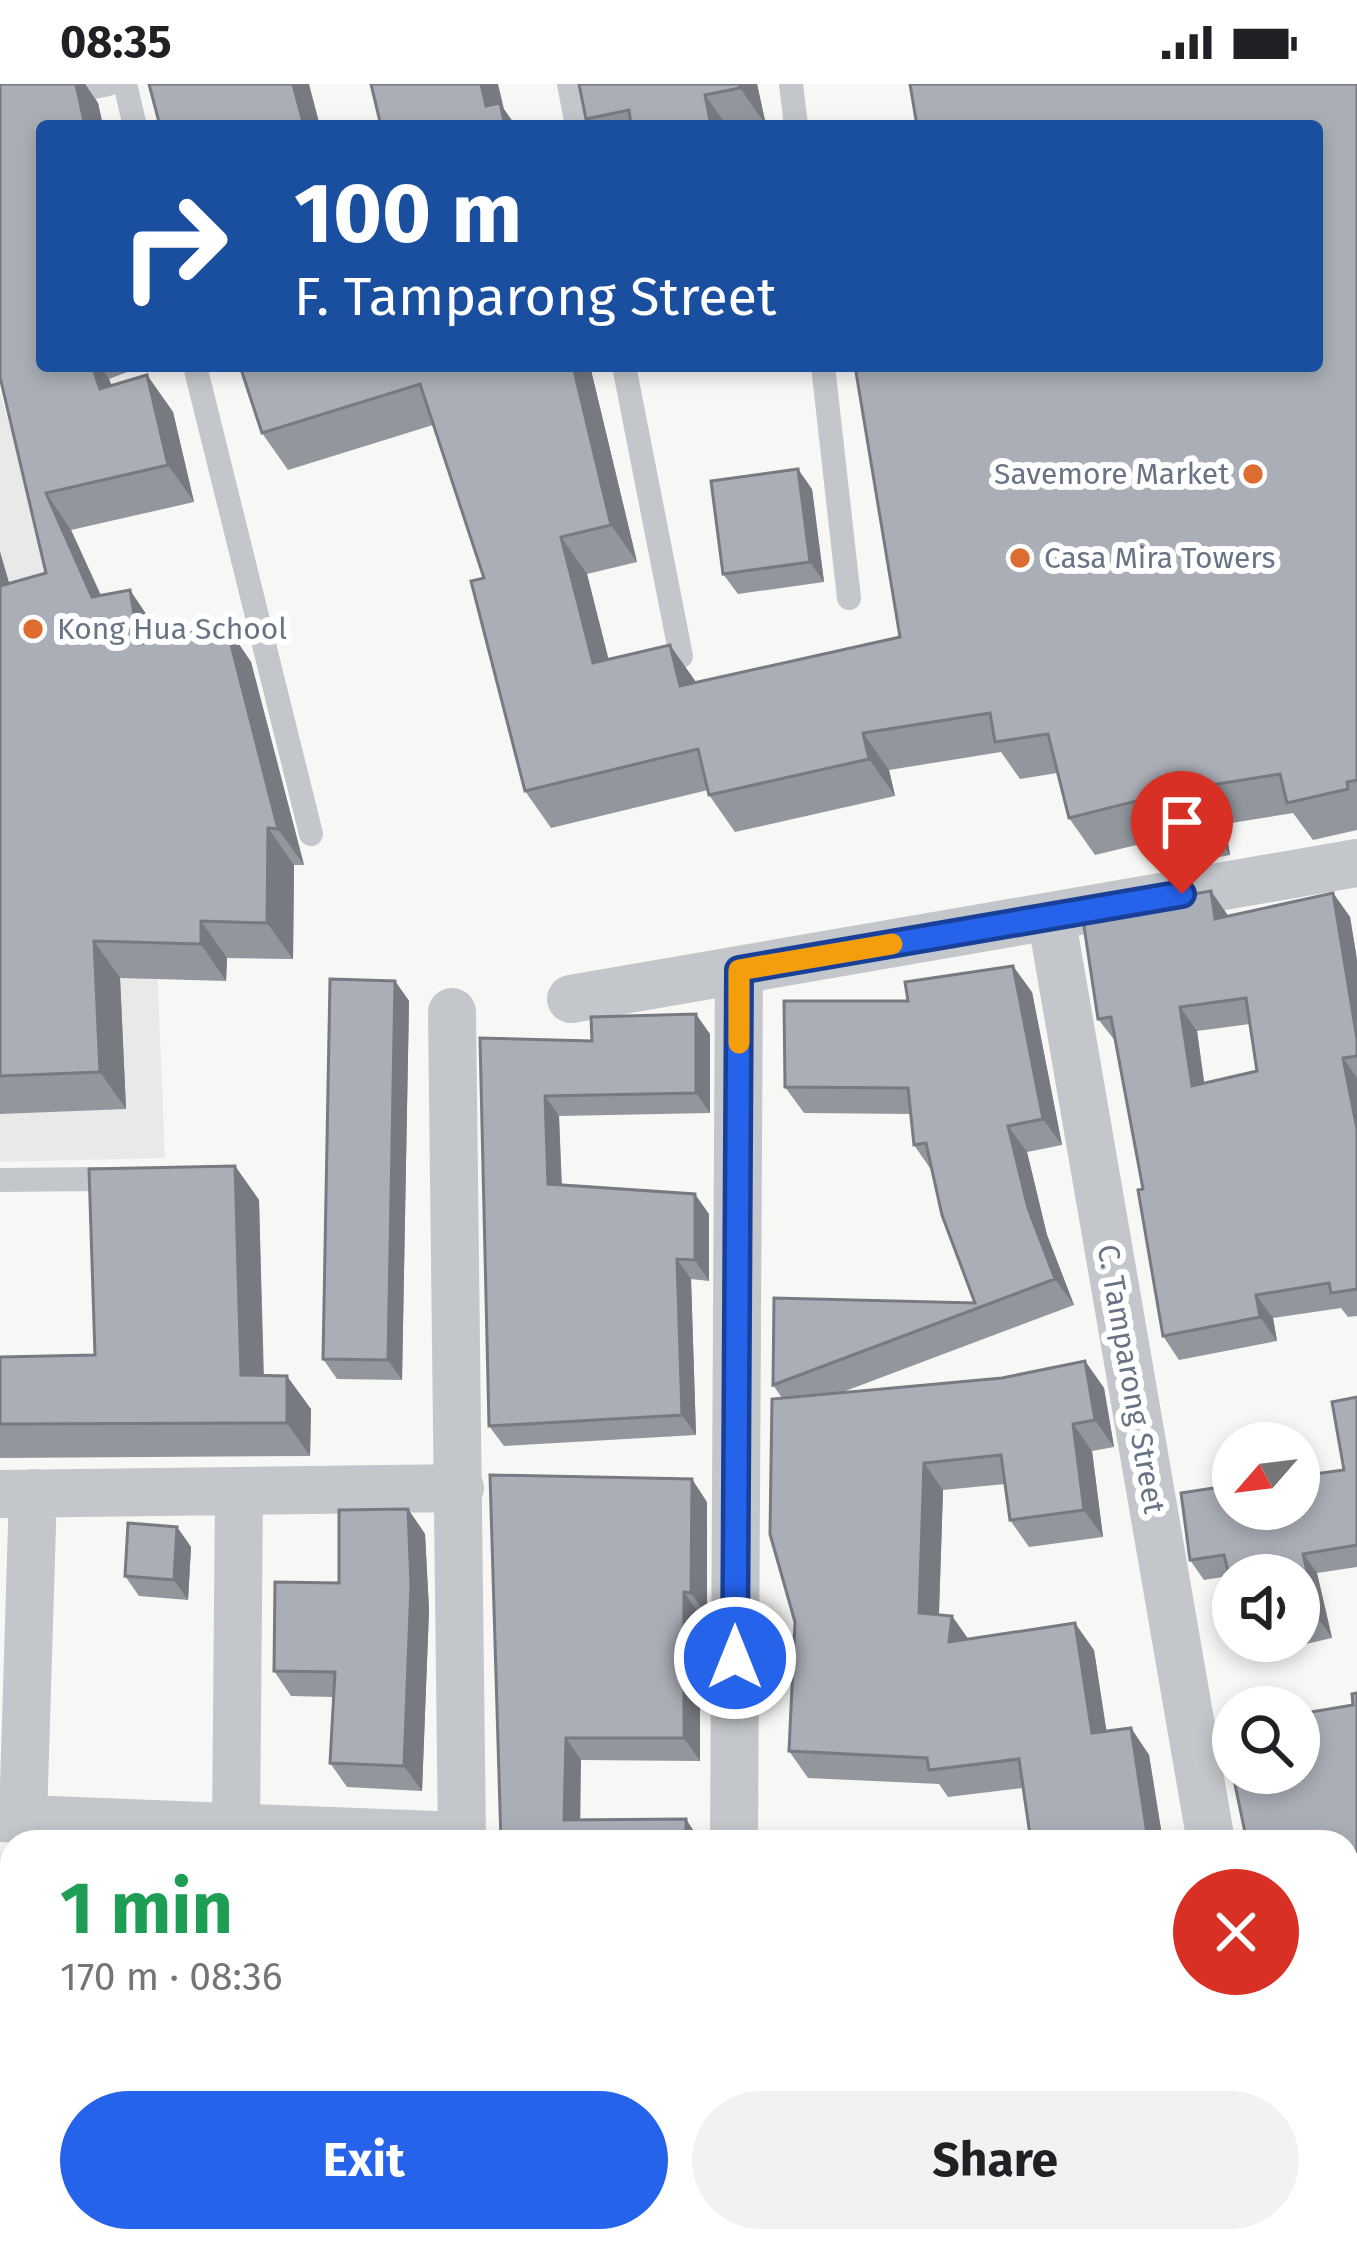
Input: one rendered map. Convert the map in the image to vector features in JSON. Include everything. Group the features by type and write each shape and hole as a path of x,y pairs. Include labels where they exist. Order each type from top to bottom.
{"street":[{"path":"571,999 1357,863"},
{"name":"C. Tamparong Street","path":"1051,916 1209,1830"},
{"path":"734,1830 739,970"},
{"path":"452,1012 462,1830"},
{"path":"259,1830 11,1819 17,1494 460,1488"},
{"path":"236,1829 239,1491"}],"lane":[{"path":"0,108 108,84"},
{"path":"125,84 134,120"},
{"path":"569,84 576,120"},
{"path":"791,84 795,120"},
{"path":"196,372 311,834"},
{"path":"625,372 681,656"},
{"path":"824,372 849,598"},
{"path":"0,1180 100,1179"}],"shaded area":[{"name":"Kong Hua School","path":"0,392 134,866 153,868 165,1158 0,1162"}],"building":[{"path":"0,84 76,84 84,120 36,120 36,372 94,372 100,389 147,375 168,465 46,493 92,597 130,590 139,644 226,625 278,829 268,828 267,923 201,921 201,944 94,941 100,1072 0,1076 0,586 46,573 0,377"},
{"path":"149,84 293,84 302,120 158,120"},
{"path":"371,84 481,84 486,106 500,103 504,120 380,120"},
{"path":"579,84 739,84 740,88 705,95 710,120 630,120 629,110 586,119"},
{"path":"910,84 1357,84 1357,780 1347,782 1348,789 1287,803 1280,774 1199,787 1204,818 1141,830 1136,801 1069,818 1048,734 995,742 990,713 863,733 869,759 709,795 698,749 525,791 471,581 484,578 420,384 262,433 242,372 574,372 611,525 561,537 593,663 670,645 680,686 900,637 856,372 1323,372 1323,120 916,120"},
{"path":"798,469 810,562 723,574 711,481"},
{"path":"1211,891 1215,919 1333,893 1357,1039 1357,1056 1343,1058 1357,1129 1357,1289 1331,1293 1329,1283 1256,1295 1260,1317 1163,1336 1138,1190 1143,1189 1111,1017 1098,1019 1082,913","holes":["1246,998 1257,1071 1192,1086 1180,1007"]},
{"path":"1013,966 1043,1119 1008,1126 1028,1208 1055,1279 773,1385 774,1298 975,1303 942,1215 926,1143 914,1145 908,1088 785,1087 784,1001 908,1001 905,982"},
{"path":"330,979 395,981 388,1360 323,1359"},
{"path":"696,1014 696,1093 545,1096 548,1184 695,1194 695,1260 677,1259 682,1415 489,1426 480,1038 592,1041 591,1017"},
{"path":"235,1166 241,1375 287,1376 287,1423 0,1424 0,1357 95,1355 89,1169"},
{"path":"1085,1361 1095,1420 1073,1424 1084,1510 1010,1520 1001,1455 924,1463 919,1613 952,1616 949,1642 1075,1623 1092,1733 1131,1728 1146,1830 1029,1830 1019,1759 929,1770 927,1758 789,1751 795,1622 770,1534 772,1399 1002,1378"},
{"path":"1357,1397 1357,1545 1303,1554 1212,1554 1190,1560 1181,1493 1212,1488 1212,1530 1320,1530 1320,1473 1344,1470 1332,1402"},
{"path":"490,1475 692,1479 691,1593 684,1592 684,1738 566,1738 564,1820 686,1819 686,1830 501,1830"},
{"path":"408,1509 411,1585 404,1766 330,1763 335,1672 274,1671 275,1582 339,1583 339,1510"},
{"path":"128,1523 177,1527 174,1580 125,1576"},
{"path":"1357,1693 1357,1830 1244,1830 1237,1794 1320,1794 1320,1710 1353,1705 1352,1694"}],"slow traffic":[{"path":"739,1043 739,970 892,944"}],"place":[{"name":"Savemore Market","path":"1253,474"},
{"name":"Casa Mira Towers","path":"1020,558"},
{"name":"Kong Hua School","path":"33,629"}],"route":[{"path":"735,1658 739,970 1182,894"}]}
